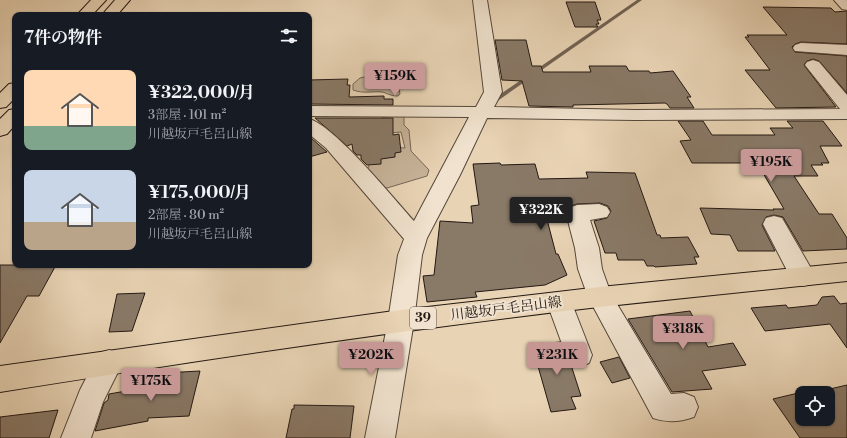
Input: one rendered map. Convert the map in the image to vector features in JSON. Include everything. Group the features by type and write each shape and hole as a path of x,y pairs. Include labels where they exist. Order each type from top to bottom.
{"main road":[{"path":"87,12 99,0"},
{"path":"112,12 123,0"},
{"path":"0,103 12,91"},
{"path":"0,130 12,117"},
{"name":"川越坂戸毛呂山線","path":"0,379 109,362 401,321 600,297 847,272"}],"street":[{"path":"380,438 401,321 410,255 416,238 450,175 481,112 488,103 493,92 480,0"},
{"path":"841,0 847,6"},
{"path":"801,48 847,50"},
{"path":"813,65 847,112"},
{"path":"312,111 635,115 847,112"},
{"path":"312,127 333,144 416,238"},
{"path":"599,212 577,213 590,270 600,297 663,408 684,407"},
{"path":"774,224 803,277"},
{"path":"560,303 579,355"},
{"path":"76,438 90,399 109,362"}],"shaded area":[{"path":"377,74 393,79 399,88 400,94 395,96 382,92 364,92 353,90 353,84 360,78"},
{"path":"404,116 404,125 409,130 411,151 429,170 427,176 387,188 373,183 366,169 369,167 368,162 389,147 405,148 401,132 380,134 380,119 384,117"}],"building":[{"path":"566,2 595,2 601,20 597,20 599,24 596,24 598,27 575,27"},
{"path":"763,7 831,8 835,12 847,11 847,44 801,42 792,47 795,52 847,56 847,93 819,61 813,59 807,61 804,65 836,107 776,108 745,70 770,70 745,37 749,37 747,35 787,35"},
{"path":"495,40 526,40 532,66 541,66 543,72 591,72 589,66 626,66 629,71 649,71 650,73 673,71 691,97 687,97 694,108 670,108 665,103 573,105 573,107 529,106 522,81 502,80"},
{"path":"348,79 347,85 350,85 349,97 384,96 384,99 393,99 393,105 312,104 312,80"},
{"path":"315,118 393,118 393,135 399,134 401,152 395,153 395,157 381,159 381,164 367,165 361,159 361,155 357,155 353,151 352,144 347,146"},
{"path":"678,121 703,121 712,135 775,135 770,128 793,128 787,121 823,121 842,146 820,146 829,163 821,163 823,165 811,165 818,176 794,176 819,214 832,214 847,238 847,249 803,251 783,217 774,215 766,217 762,225 775,251 738,251 730,235 711,234 700,208 784,209 763,173 754,163 692,163 680,141 691,140"},
{"path":"312,139 327,152 312,156"},
{"path":"500,163 501,165 535,164 539,179 588,178 586,172 635,173 657,235 660,235 661,238 688,237 699,257 694,257 697,264 655,267 647,266 644,260 618,260 616,253 605,253 594,221 607,218 611,211 608,206 600,203 544,208 556,254 558,254 567,275 545,285 475,292 477,297 427,302 423,276 434,275 440,221 473,223 471,206 479,205 473,164"},
{"path":"0,265 12,265 12,268 54,268 39,296 27,296 0,343"},
{"path":"145,293 132,331 109,332 117,294"},
{"path":"834,296 840,304 847,303 847,348 830,324 765,331 751,308 786,305 788,308 817,305 822,297"},
{"path":"690,311 708,347 733,343 746,365 702,371 712,389 672,392 628,319"},
{"path":"560,342 568,364 571,365 581,396 571,397 576,409 551,412 532,345"},
{"path":"619,357 630,378 612,383 600,362"},
{"path":"200,371 189,416 148,418 148,421 95,431 104,403 108,400 109,394 160,385 164,373"},
{"path":"847,385 847,438 800,438 773,399 795,394 795,426 835,426 835,388"},
{"path":"294,405 354,406 350,438 286,438"},
{"path":"58,410 49,438 0,438 0,417"}],"waterway":[{"path":"494,101 640,0"}]}
